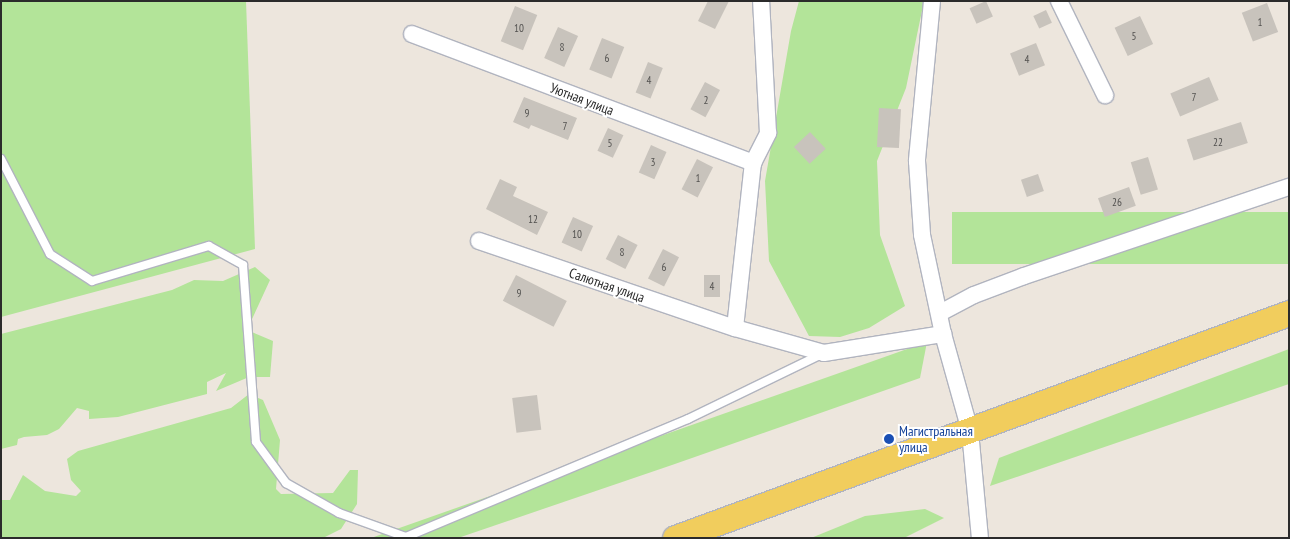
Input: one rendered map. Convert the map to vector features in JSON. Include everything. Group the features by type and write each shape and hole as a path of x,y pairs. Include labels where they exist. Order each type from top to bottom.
{"main road":[{"path":"675,538 1289,313"}],"street":[{"path":"735,328 753,163 768,133 761,1"},
{"path":"932,1 917,161 922,234 943,334 970,431 980,538"},
{"path":"1059,1 1105,95"},
{"name":"Уютная улица","path":"412,34 753,163"},
{"path":"940,313 974,295 1024,276 1289,187"},
{"name":"Салютная улица","path":"479,241 735,328 824,353"},
{"path":"824,353 943,334"}],"lane":[{"path":"1,159 50,254 92,281 209,246 243,265 256,442 286,483 339,513 406,537 688,420 824,353"}],"green space":[{"path":"1,1 246,1 255,249 1,317"},
{"path":"799,1 924,1 906,88 877,161 880,235 905,306 869,328 840,337 809,336 769,261 765,181 791,31"},
{"path":"952,212 1289,212 1289,264 952,264"},
{"path":"255,267 270,280 247,330 273,341 270,377 249,377 216,391 226,373 207,382 207,394 118,417 89,419 89,411 77,408 59,429 47,435 18,439 17,445 1,449 1,334 172,290 194,280 223,281"},
{"path":"927,342 920,378 458,538 371,538"},
{"path":"1289,349 1289,384 990,486 999,458"},
{"path":"249,394 263,400 280,440 276,489 281,494 333,493 350,470 358,470 357,504 341,529 323,538 1,538 1,500 10,500 23,475 45,491 76,496 81,491 71,480 67,459 78,451 231,408"},
{"path":"925,509 944,518 904,538 811,538 865,516"}],"building":[{"path":"708,1 729,1 715,29 698,21"},
{"path":"986,1 993,17 976,24 970,8"},
{"path":"1267,3 1278,32 1253,42 1242,13"},
{"path":"515,6 537,15 523,50 501,41"},
{"path":"1046,10 1052,23 1039,29 1033,16"},
{"path":"1140,16 1153,44 1128,56 1115,28"},
{"path":"558,27 578,36 564,67 544,58"},
{"path":"602,38 624,47 612,79 589,70"},
{"path":"1036,43 1045,65 1019,76 1010,53"},
{"path":"648,62 663,68 650,99 636,93"},
{"path":"1209,77 1219,100 1180,116 1170,93"},
{"path":"705,82 720,90 705,117 690,109"},
{"path":"524,97 577,118 568,140 531,125 529,129 513,122"},
{"path":"879,108 901,109 899,148 877,147"},
{"path":"1241,122 1248,143 1194,161 1187,140"},
{"path":"608,128 623,135 613,158 597,151"},
{"path":"810,132 826,149 810,164 794,147"},
{"path":"651,145 667,152 654,179 639,172"},
{"path":"1148,157 1158,190 1141,195 1131,162"},
{"path":"697,159 713,167 698,197 682,189"},
{"path":"1038,174 1044,191 1027,197 1021,180"},
{"path":"500,179 517,187 513,196 548,212 537,235 486,209"},
{"path":"1129,187 1136,206 1105,217 1098,198"},
{"path":"573,217 593,226 582,252 562,243"},
{"path":"618,235 638,245 625,269 606,259"},
{"path":"663,249 679,257 664,287 648,278"},
{"path":"516,275 567,301 554,327 503,301"},
{"path":"704,275 720,275 720,297 704,297"},
{"path":"537,395 541,430 516,433 512,398"}],"place":[{"name":"Магистральная улица","path":"889,439"}]}
